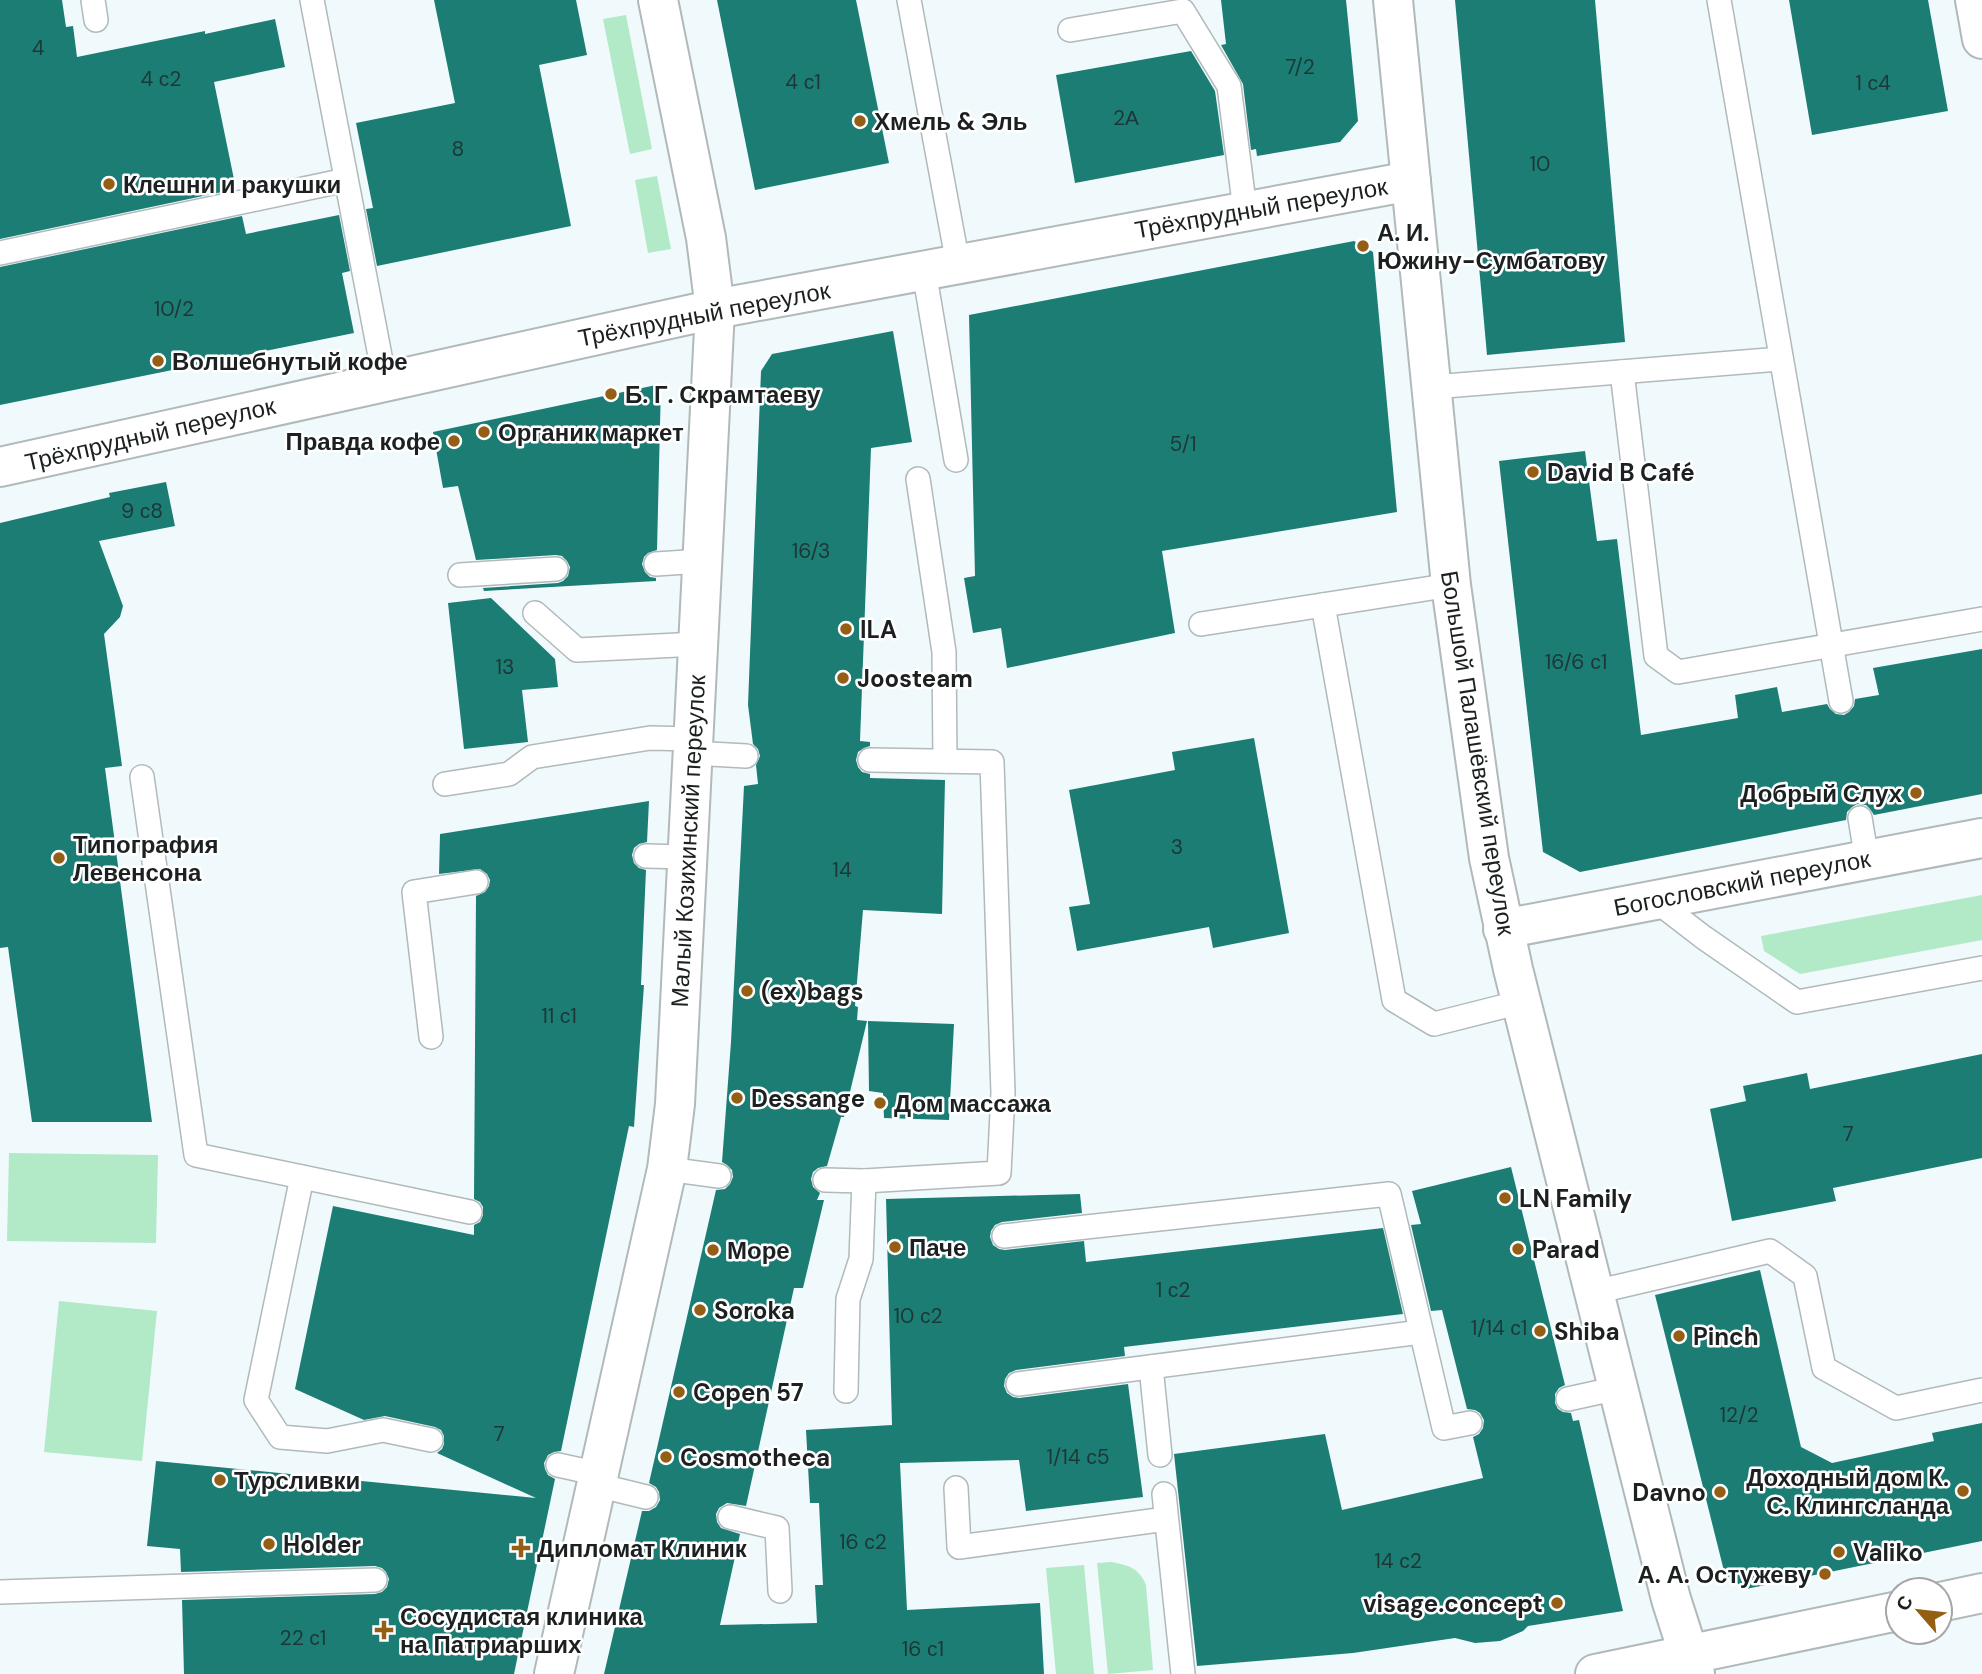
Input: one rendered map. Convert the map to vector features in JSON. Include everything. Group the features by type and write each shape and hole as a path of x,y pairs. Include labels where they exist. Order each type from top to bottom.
{"street":[{"name":"Малый Козихинский переулок","path":"554,1674 667,1169 675,1104 715,309 706,239 658,0"},
{"name":"Большой Палашёвский переулок","path":"1393,0 1451,585 1489,858 1521,1002 1671,1599 1691,1665"},
{"path":"1975,0 1982,39"},
{"name":"Трёхпрудный переулок","path":"0,467 715,309 1411,181"},
{"name":"Богословский переулок","path":"1503,929 1982,838"},
{"path":"1954,1599 1982,1593"},
{"path":"1595,1674 1691,1665 1884,1615"}],"lane":[{"path":"312,0 385,382"},
{"path":"909,0 941,267 956,460"},
{"path":"1720,0 1841,701"},
{"path":"1070,30 1182,5 1230,86 1245,210"},
{"path":"0,253 346,180"},
{"path":"1433,387 1781,359"},
{"path":"1622,372 1656,656 1678,671 1982,619"},
{"path":"918,479 944,652 946,761"},
{"path":"656,564 702,561"},
{"path":"460,575 556,569"},
{"path":"1201,624 1451,585"},
{"path":"1322,606 1394,1000 1434,1024 1521,1002"},
{"path":"535,613 577,650 698,644"},
{"path":"445,784 509,774 532,757 650,738 746,756"},
{"path":"825,1180 864,1181 999,1173 1003,1093 992,762 870,760"},
{"path":"142,777 196,1155 470,1212"},
{"path":"1860,818 1867,860"},
{"path":"646,856 687,857"},
{"path":"431,1037 414,892 476,882"},
{"path":"1655,900 1797,1002 1982,968"},
{"path":"667,1169 719,1176"},
{"path":"302,1177 256,1400 280,1437 327,1441 383,1430 431,1440"},
{"path":"846,1391 848,1299 861,1259 864,1181"},
{"path":"1004,1236 1389,1194 1444,1429 1470,1423"},
{"path":"1595,1292 1770,1251 1805,1276 1824,1368 1896,1408 1982,1390"},
{"path":"1018,1384 1420,1332"},
{"path":"1151,1367 1160,1455"},
{"path":"1568,1399 1618,1388"},
{"path":"558,1465 646,1497"},
{"path":"956,1488 959,1546 1166,1519"},
{"path":"1164,1494 1183,1674"},
{"path":"730,1517 777,1528 780,1591"},
{"path":"0,1592 375,1580"}],"green space":[{"path":"626,15 652,149 630,154 603,19"},
{"path":"657,176 671,249 648,253 635,180"},
{"path":"1982,895 1982,940 1800,974 1764,951 1761,936"},
{"path":"9,1153 158,1155 156,1243 7,1241"},
{"path":"59,1301 157,1311 142,1461 44,1452"},
{"path":"1111,1562 1132,1568 1146,1585 1153,1670 1108,1674 1097,1563"},
{"path":"1084,1565 1094,1674 1056,1674 1046,1568"}],"building":[{"path":"0,0 62,0 66,27 73,26 77,57 275,19 285,67 214,82 236,189 0,239"},
{"path":"434,0 576,0 587,55 539,65 571,226 377,266 366,209 373,208 356,123 455,103"},
{"path":"717,0 856,0 889,163 755,190"},
{"path":"1221,0 1346,0 1358,121 1340,142 1257,156 1256,149 1251,150 1243,84 1221,45 1226,44"},
{"path":"1455,0 1595,0 1625,342 1487,355"},
{"path":"1789,0 1928,0 1948,111 1812,135"},
{"path":"1191,51 1215,91 1224,155 1075,183 1056,75"},
{"path":"339,215 350,271 342,273 354,333 0,405 0,267 242,216 246,234"},
{"path":"1354,241 1373,252 1397,512 1162,551 1175,633 1007,668 1001,628 973,633 964,578 975,576 969,315"},
{"path":"893,331 912,442 871,448 860,741 870,742 870,746 858,752 856,760 858,767 862,772 870,774 870,778 945,780 942,914 863,910 855,1006 858,1007 857,1020 867,1021 844,1117 841,1117 827,1166 813,1172 811,1179 813,1187 820,1193 817,1200 824,1200 803,1288 794,1288 746,1506 727,1503 719,1508 716,1514 721,1528 740,1534 720,1625 817,1623 815,1585 823,1585 819,1503 810,1503 806,1430 892,1425 886,1199 1080,1194 1082,1213 1002,1222 995,1225 990,1237 993,1245 1005,1250 1084,1241 1086,1262 1383,1228 1403,1314 1124,1347 1125,1356 1009,1373 1004,1386 1007,1393 1019,1398 1128,1384 1143,1497 1026,1511 1019,1460 900,1463 907,1610 1040,1603 1044,1674 604,1674 642,1511 656,1507 660,1500 656,1487 649,1483 716,1190 725,1189 733,1177 732,1170 722,1162 744,786 758,784 756,765 760,756 753,744 748,705 761,371 772,354"},
{"path":"661,384 657,550 648,553 642,564 645,572 656,578 656,581 484,591 483,588 558,583 568,576 570,567 562,556 556,555 476,560 458,486 443,488 433,432"},
{"path":"1585,451 1597,541 1617,539 1641,735 1738,718 1735,695 1777,687 1782,712 1827,704 1836,714 1844,715 1854,706 1855,699 1879,695 1873,668 1982,649 1982,794 1874,815 1866,805 1857,804 1847,812 1846,820 1580,872 1543,852 1499,461"},
{"name":"Типография Левенсона","path":"166,482 175,526 99,541 123,606 120,617 104,634 122,766 105,768 152,1122 32,1122 8,947 0,948 0,523 110,497 109,493"},
{"path":"491,598 555,659 558,687 522,690 528,742 464,749 448,603"},
{"path":"1254,738 1289,933 1213,948 1209,927 1077,951 1069,907 1090,904 1069,790 1175,770 1172,752"},
{"path":"649,801 647,842 634,848 632,855 634,863 646,870 641,985 644,985 634,1127 629,1126 561,1451 548,1455 544,1463 548,1475 555,1479 514,1674 184,1674 182,1600 375,1594 387,1587 389,1579 382,1568 375,1566 181,1572 180,1549 147,1546 156,1461 536,1498 437,1453 442,1449 444,1436 441,1430 435,1427 385,1416 364,1420 295,1389 333,1206 474,1235 474,1225 480,1222 483,1215 483,1207 474,1199 476,896 485,892 490,880 480,869 439,874 440,834"},
{"path":"868,1021 954,1024 949,1120 884,1118 883,1093 869,1091"},
{"path":"1982,1054 1982,1158 1833,1188 1836,1201 1732,1221 1710,1109 1746,1101 1743,1086 1807,1073 1810,1089"},
{"path":"1511,1167 1565,1385 1555,1394 1555,1403 1558,1409 1571,1413 1573,1421 1579,1420 1623,1611 1528,1626 1500,1641 1475,1643 1455,1638 1353,1653 1197,1666 1174,1454 1325,1434 1342,1510 1483,1478 1473,1437 1483,1428 1484,1420 1480,1413 1467,1409 1442,1310 1431,1311 1411,1225 1421,1224 1412,1191"},
{"path":"1760,1270 1801,1447 1832,1463 1934,1441 1932,1433 1982,1423 1982,1541 1746,1589 1725,1575 1655,1295"}],"place":[{"name":"Хмель & Эль","path":"860,121"},
{"name":"Клешни и ракушки","path":"109,184"},
{"name":"А. И. Южину-Сумбатову","path":"1363,246"},
{"name":"Волшебнутый кофе","path":"158,361"},
{"name":"Б. Г. Скрамтаеву","path":"611,394"},
{"name":"Органик маркет","path":"484,432"},
{"name":"Правда кофе","path":"454,441"},
{"name":"David B Café","path":"1533,472"},
{"name":"ILA","path":"846,629"},
{"name":"Joosteam","path":"843,678"},
{"name":"Добрый Слух","path":"1916,793"},
{"name":"Типография Левенсона","path":"59,858"},
{"name":"(ex)bags","path":"747,991"},
{"name":"Dessange","path":"737,1098"},
{"name":"Дом массажа","path":"880,1103"},
{"name":"LN Family","path":"1505,1198"},
{"name":"Паче","path":"895,1247"},
{"name":"Parad","path":"1518,1249"},
{"name":"Море","path":"713,1250"},
{"name":"Soroka","path":"700,1310"},
{"name":"Shiba","path":"1540,1331"},
{"name":"Pinch","path":"1679,1336"},
{"name":"Copen 57","path":"679,1392"},
{"name":"Cosmotheca","path":"666,1457"},
{"name":"Турсливки","path":"220,1480"},
{"name":"Доходный дом К. С. Клингсланда","path":"1963,1491"},
{"name":"Davno","path":"1720,1492"},
{"name":"Holder","path":"269,1544"},
{"name":"Дипломат Клиник","path":"521,1548"},
{"name":"Valiko","path":"1839,1552"},
{"name":"А. А. Остужеву","path":"1825,1574"},
{"name":"visage.concept","path":"1557,1603"},
{"name":"Сосудистая клиника на Патриарших","path":"384,1630"}]}
